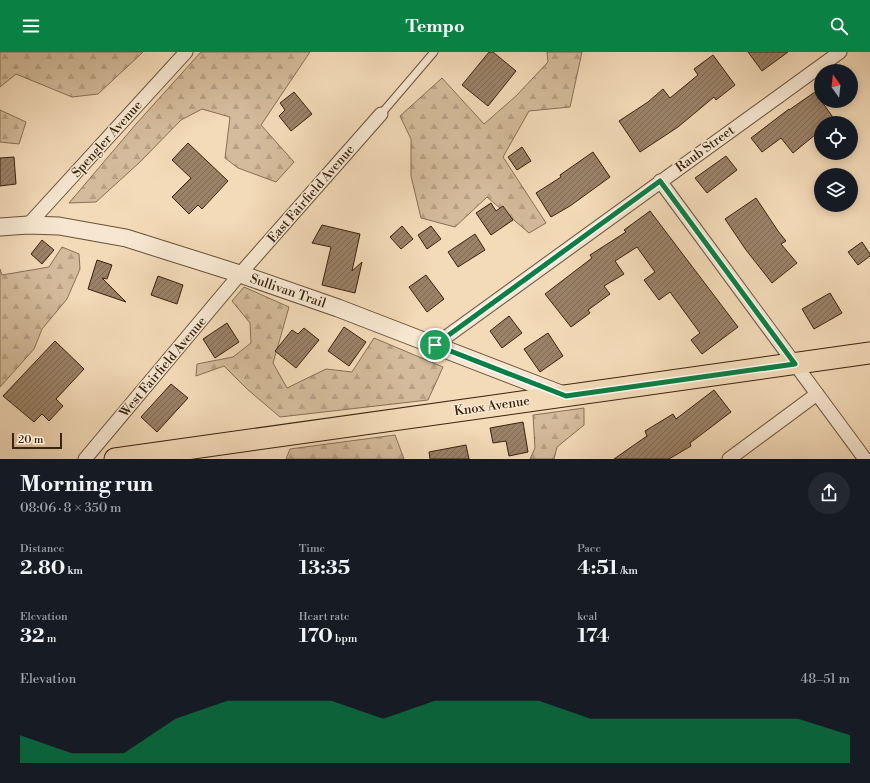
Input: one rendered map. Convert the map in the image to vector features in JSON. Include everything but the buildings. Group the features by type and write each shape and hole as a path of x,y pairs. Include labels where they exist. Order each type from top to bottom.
{"main road":[{"name":"Knox Avenue","path":"115,459 870,353"}],"street":[{"name":"Spengler Avenue","path":"28,225 186,52"},
{"name":"Raub Street","path":"435,345 840,52"},
{"name":"East Fairfield Avenue","path":"240,274 381,114"},
{"path":"660,181 865,459"},
{"name":"Sullivan Trail","path":"0,227 28,225 58,226 126,238 240,274 338,308 566,396"},
{"name":"West Fairfield Avenue","path":"85,459 240,274"},
{"path":"729,459 817,394"}],"lane":[{"path":"381,114 434,52"}],"green space":[{"path":"0,52 143,52 98,94 72,97 16,74 0,87"},
{"path":"201,52 310,52 261,125 294,162 276,182 238,168 225,158 230,117 202,109 181,120 140,162 96,202 69,203 136,124"},
{"path":"547,52 582,52 570,107 529,111 503,157 546,223 529,233 487,197 455,227 421,218 411,176 411,139 400,116 442,78 484,124 516,96 548,62"},
{"path":"0,110 26,122 19,144 0,142"},
{"path":"62,247 79,254 80,269 67,299 42,329 34,349 0,387 0,269 2,275 49,267"},
{"path":"244,287 289,307 273,363 287,388 326,369 352,372 374,338 443,367 428,400 280,417 247,389 224,366 196,376 197,364 233,357 251,343 250,323 232,301"},
{"path":"584,408 584,425 557,447 554,459 530,459 535,448 533,415"},
{"path":"395,435 404,459 286,459 290,449"}],"route":[{"path":"660,181 795,364 566,396 435,345 660,181"}]}
